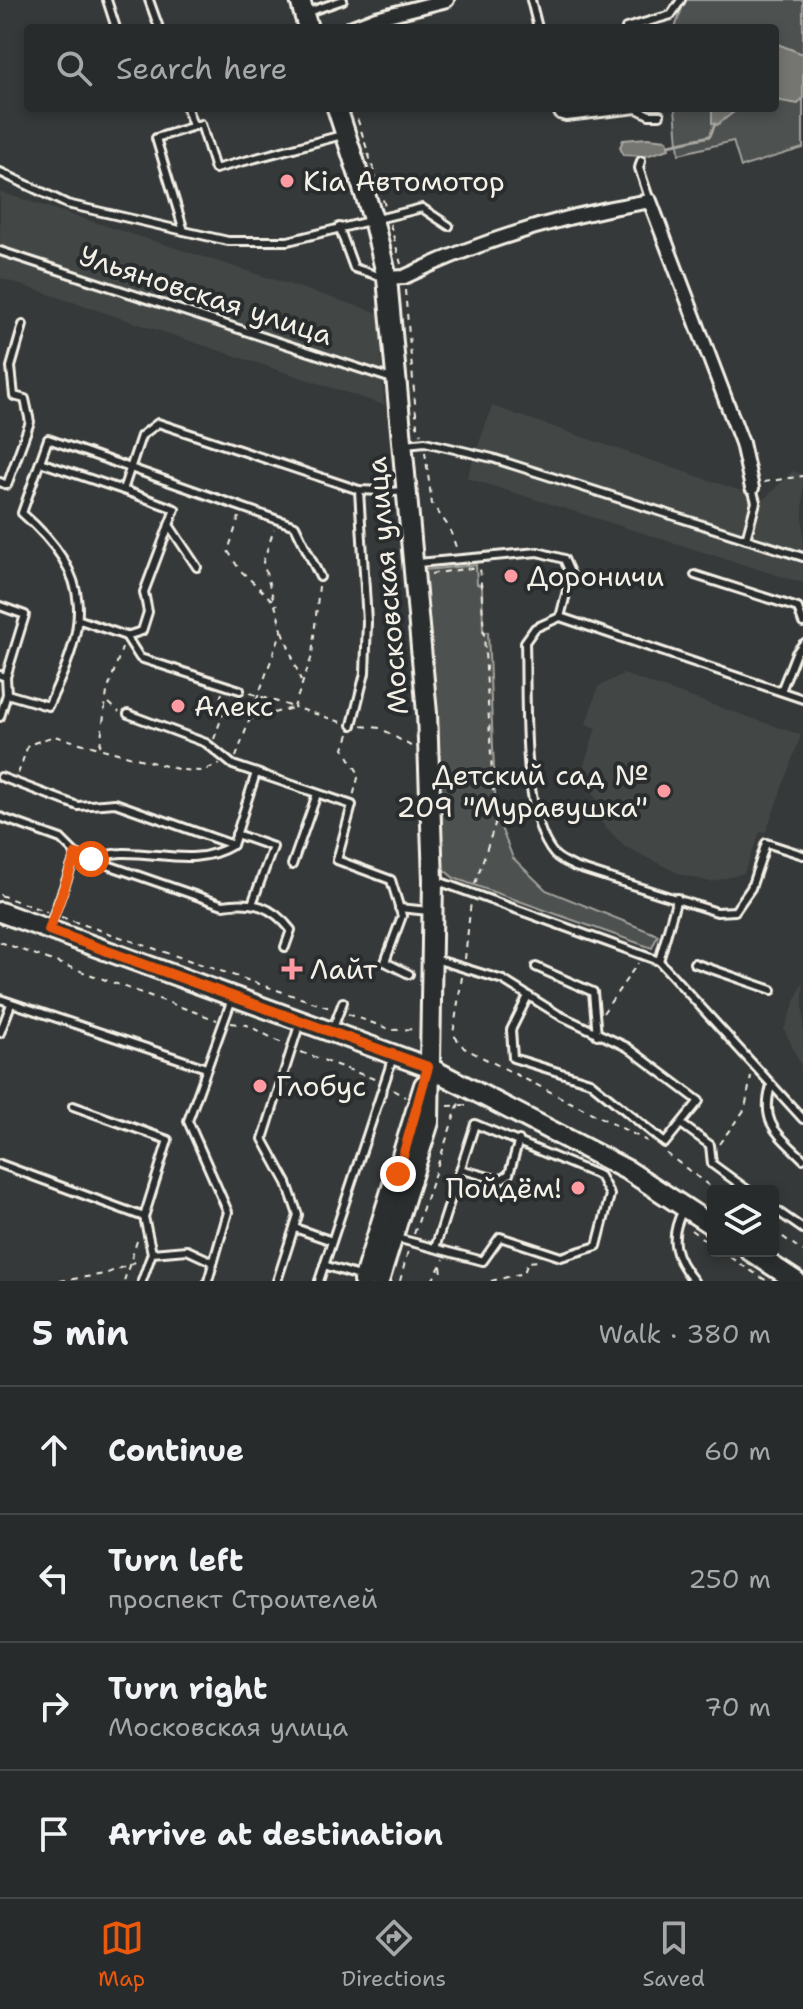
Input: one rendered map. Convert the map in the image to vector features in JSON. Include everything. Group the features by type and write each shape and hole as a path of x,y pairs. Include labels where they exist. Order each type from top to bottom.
{"main road":[{"name":"Московская улица","path":"338,112 380,217 396,278 398,381 432,780 429,1122 402,1240 369,1280"},
{"path":"0,912 51,922 233,996 428,1067 629,1171 707,1222"},
{"name":"Московская улица","path":"369,1280 428,1067"},
{"path":"759,1257 796,1281"}],"street":[{"path":"384,22 447,0"},
{"path":"396,278 505,234 589,211 650,201 742,443 752,488"}],"lane":[{"path":"107,0 115,24"},
{"path":"149,0 158,24"},
{"path":"305,19 343,0"},
{"path":"531,0 537,24"},
{"path":"640,24 671,15 681,0"},
{"path":"188,112 193,126"},
{"path":"558,112 566,117 610,112"},
{"path":"643,112 660,115"},
{"path":"184,231 156,138 201,124 215,169 345,134"},
{"path":"641,161 639,168 650,201"},
{"path":"0,172 67,204 228,241 267,243 422,208 449,226"},
{"path":"339,227 354,268 396,278"},
{"name":"Ульяновская улица","path":"0,251 398,381"},
{"path":"0,482 7,485 30,422 25,399 14,396 11,367 23,325"},
{"path":"123,490 141,436 158,423 359,490 406,492"},
{"path":"7,694 48,706 69,662 80,620 73,580 49,536 22,513 48,439 295,526 320,577"},
{"path":"403,445 425,442 492,458 803,557"},
{"path":"40,462 175,509 144,592 148,612 142,631 126,636 80,620"},
{"path":"746,539 756,502 752,488"},
{"path":"352,725 365,673 367,622 359,490"},
{"path":"169,525 197,567"},
{"path":"412,563 538,552 564,559 571,575 560,617"},
{"path":"695,575 798,608 803,623"},
{"path":"0,606 25,615 3,676 7,694 0,717"},
{"path":"803,699 560,617 535,628 525,642 532,802 544,838 556,857 575,867 717,912 735,911 751,888 766,843 803,855"},
{"path":"126,636 140,658 240,690"},
{"path":"781,691 796,653 803,644"},
{"path":"128,714 206,743 233,765 352,805 337,860 391,880 402,916 385,962 409,974"},
{"path":"91,859 120,853 191,859 218,854 233,845 256,773"},
{"path":"1,777 78,806 115,803 233,845"},
{"path":"292,865 317,794"},
{"path":"0,817 61,839 76,854 223,905 241,902 268,907 291,930 285,947"},
{"path":"236,834 273,847 252,904"},
{"path":"51,922 76,854"},
{"path":"433,880 659,961 803,1119"},
{"path":"659,961 677,898"},
{"path":"399,908 433,912"},
{"path":"432,958 503,980 597,1035 627,1047 699,1101 665,1143 590,1082 513,1058 511,1030 528,996"},
{"path":"694,963 772,990"},
{"path":"536,967 593,992 597,1035"},
{"path":"208,1281 228,1212 188,1121 233,996"},
{"path":"0,999 206,1068"},
{"path":"332,1031 343,1002"},
{"path":"0,1033 11,1004"},
{"path":"277,1281 298,1215 287,1183 263,1139 301,1020"},
{"path":"319,1281 394,1053"},
{"path":"771,1086 767,1098 771,1128 803,1159"},
{"path":"73,1106 168,1140 144,1217 152,1253 142,1281"},
{"path":"402,1240 483,1261 500,1237 561,1257 597,1246 610,1195 600,1176 475,1124 463,1170 435,1248"},
{"path":"681,1124 710,1145 712,1164 741,1185"},
{"path":"463,1170 500,1180 509,1174 519,1140"},
{"path":"0,1164 144,1217"},
{"path":"684,1207 675,1226 673,1247 694,1281"},
{"path":"779,1212 803,1229"},
{"path":"295,1228 332,1241"},
{"path":"152,1253 187,1250 213,1262"},
{"path":"324,1265 369,1280"}],"path":[{"path":"355,112 396,278"},
{"path":"405,291 417,425 425,442 432,504 449,527 458,554 479,556 480,567 495,824 472,893 453,1034 471,1052 657,1146 708,1185"},
{"path":"752,488 766,481 803,476"},
{"path":"243,507 228,551 239,569 278,606"},
{"path":"277,520 263,562 278,606 282,630 302,685"},
{"path":"431,574 480,567"},
{"path":"294,707 312,656 320,577"},
{"path":"15,782 28,745 54,736 181,770 202,771 219,764 233,765 282,630"},
{"path":"100,746 107,692 126,636"},
{"path":"216,735 224,711 217,708 225,685"},
{"path":"240,690 352,725 380,728 422,754"},
{"path":"108,701 115,711 128,714"},
{"path":"250,719 294,707"},
{"path":"352,725 344,749 359,774 352,805"},
{"path":"0,895 51,922 392,1030 415,1029 419,1022"},
{"path":"0,942 223,1022 247,1025 291,1048 373,1077"},
{"path":"596,1024 644,955"},
{"path":"470,1058 471,1052"},
{"path":"711,1153 745,1109 753,1067"},
{"path":"400,1281 402,1240 459,1106 461,1093"},
{"path":"747,1101 767,1098"},
{"path":"448,1106 459,1106"},
{"path":"779,1234 803,1251"},
{"path":"124,1281 125,1269 139,1237"},
{"path":"432,1281 449,1251"},
{"path":"60,1281 125,1269 152,1253"},
{"path":"491,1281 524,1273 528,1262 561,1257"},
{"path":"729,1257 767,1281"},
{"path":"441,1266 443,1281"}],"shaded area":[{"path":"685,0 803,0 803,148 741,167 733,141 679,154 675,112 779,112 779,24 676,24"},
{"path":"779,45 803,54 803,98 798,104 779,101"},
{"path":"712,112 734,112 717,125 712,123"},
{"path":"623,140 667,140 669,149 646,156 623,155 620,147"},
{"path":"0,192 379,313 384,405 0,278"},
{"path":"492,406 764,499 793,471 803,475 803,583 467,478"},
{"path":"476,565 477,584 482,586 483,632 488,632 496,815 513,858 546,890 658,935 652,948 454,878 443,869 438,721 424,570"},
{"path":"623,674 801,735 766,832 760,832 744,873 711,882 682,875 624,846 597,818 604,802 596,799 591,787 594,782 580,778 596,728 586,724 598,687"},
{"path":"803,982 803,1070 784,1029"}],"waterway":[{"path":"669,145 710,136 715,124"}],"place":[{"name":"Kia Автомотор","path":"287,181"},
{"name":"Дороничи","path":"511,576"},
{"name":"Алекс","path":"178,706"},
{"name":"Детский сад № 209 \"Муравушка\"","path":"664,791"},
{"name":"Лайт","path":"292,969"},
{"name":"Глобус","path":"260,1086"},
{"name":"Пойдём!","path":"578,1188"}],"route":[{"path":"91,859 76,854 49,930 428,1067 398,1174"}]}
